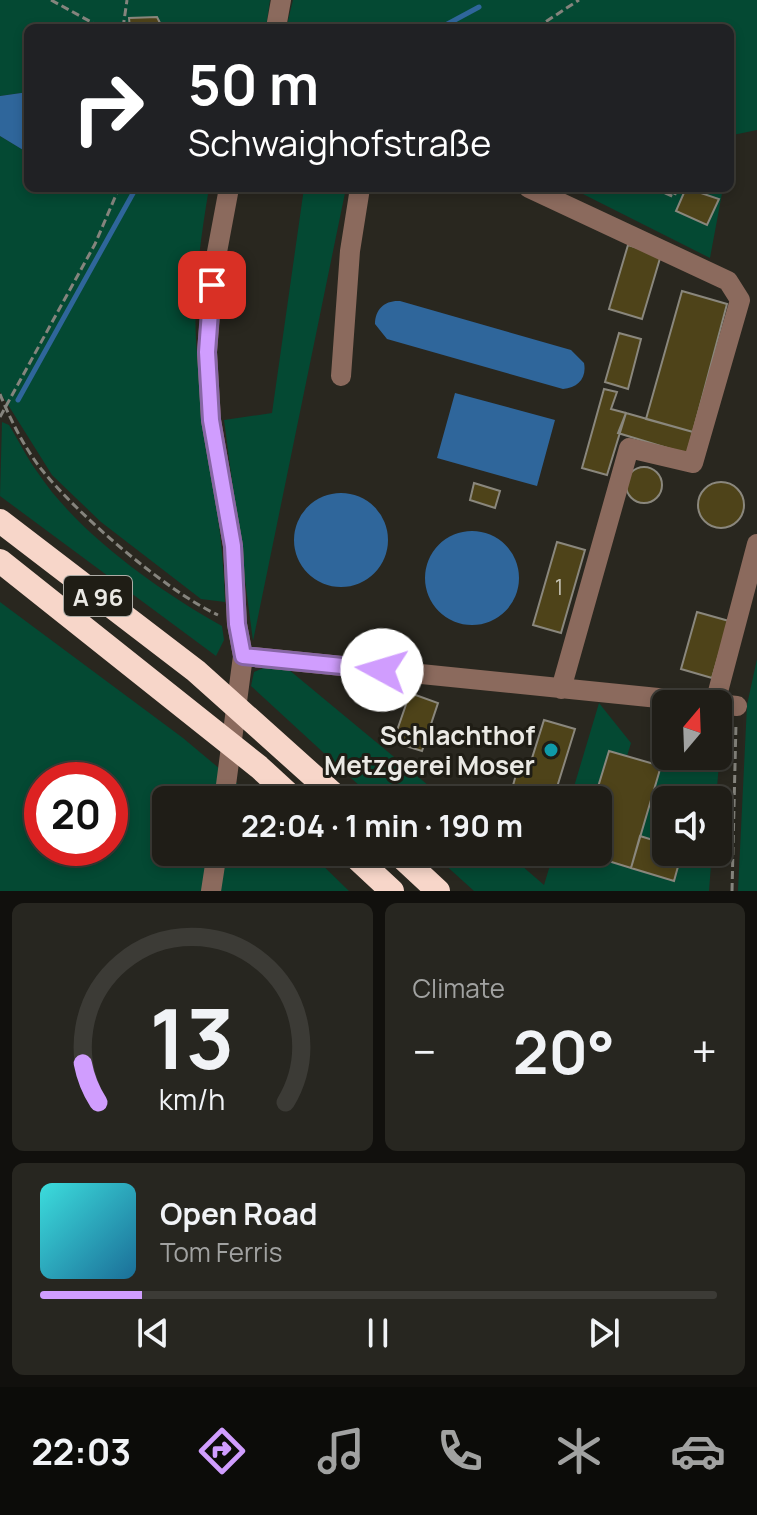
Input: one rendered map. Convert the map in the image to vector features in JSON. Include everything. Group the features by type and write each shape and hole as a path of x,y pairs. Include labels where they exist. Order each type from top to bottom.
{"highway":[{"name":"A 96","path":"0,521 196,671 325,786"},
{"name":"A 96","path":"0,561 280,786"},
{"path":"365,866 392,891"},
{"path":"411,866 438,891"}],"street":[{"path":"277,24 281,0"},
{"path":"226,786 243,656 237,624 233,546 211,420 207,352 213,279 228,192"},
{"path":"341,376 350,251 359,192"},
{"path":"538,192 728,281 740,300 693,463 629,448 561,689"},
{"path":"718,690 757,544"},
{"path":"243,656 652,697"},
{"path":"732,705 737,706"},
{"path":"211,891 215,866"}],"path":[{"path":"51,0 95,24"},
{"path":"124,24 127,0"},
{"path":"542,24 579,0"},
{"path":"0,417 95,244 117,192"},
{"path":"0,394 40,469 88,518 196,604 237,624"},
{"path":"732,891 737,706"}],"green space":[{"path":"0,0 270,0 267,24 24,24 24,93 0,96"},
{"path":"293,0 757,0 757,130 734,135 734,24 287,24"},
{"path":"0,136 24,151 24,192 208,192 198,270 196,332 221,539 225,602 201,599 101,522 52,475 0,392"},
{"path":"303,192 345,192 253,641 224,420 272,413"},
{"path":"579,192 722,192 710,258"},
{"path":"2,422 9,425 55,495 97,539 172,596 222,626 224,640 216,656 0,496"},
{"path":"0,602 183,738 240,786 152,786 152,866 323,866 349,891 0,891"},
{"path":"757,659 757,891 738,891 747,705"},
{"path":"268,666 288,669 429,786 360,786 251,686 254,672"},
{"path":"599,703 631,743 627,756 609,751 598,786 574,786"},
{"path":"660,770 718,770 717,786 655,786"},
{"path":"652,796 652,840 640,836"},
{"path":"612,862 673,881 678,866 711,866 709,891 474,891 446,866 522,866 544,885 550,866 612,866"}],"water":[{"path":"24,93 24,151 0,136 0,96"},
{"path":"400,301 571,350 584,363 583,378 573,387 563,389 387,339 375,324 377,314 385,304"},
{"path":"455,393 555,420 537,486 437,458"},
{"path":"341,493 359,497 374,507 384,522 388,540 384,558 374,573 359,583 341,587 323,583 308,573 298,558 294,540 298,522 308,507 323,497"},
{"path":"472,531 490,535 505,545 515,560 519,578 515,596 505,611 490,621 472,625 454,621 439,611 429,596 425,578 429,560 439,545 454,535"}],"building":[{"path":"157,17 160,23 130,24 129,18"},
{"path":"684,192 698,192 719,199 707,225 676,211"},
{"path":"628,245 661,255 642,319 609,309"},
{"path":"682,291 727,304 693,432 646,419"},
{"path":"619,333 641,339 628,389 605,382"},
{"path":"604,389 617,392 611,409 626,413 607,475 582,468"},
{"path":"626,413 693,432 687,454 618,433"},
{"path":"644,467 657,472 662,485 657,498 644,503 631,498 626,485 631,472"},
{"path":"721,482 737,489 744,505 737,521 721,528 705,521 698,505 705,489"},
{"path":"474,483 500,491 495,508 470,500"},
{"path":"557,542 585,550 561,633 533,625"},
{"path":"697,612 729,621 712,678 681,669"},
{"path":"410,693 438,703 422,751 393,742"},
{"name":"Schlachthof Metzgerei Moser","path":"544,720 575,729 557,786 513,786 517,771 527,774"},
{"path":"609,751 652,763 652,770 660,770 655,786 652,786 652,797 631,868 612,862 612,786 598,786"},
{"path":"640,836 652,840 652,866 678,866 674,881 631,868"}],"waterway":[{"path":"447,24 479,7"},
{"path":"18,400 134,192"}],"place":[{"name":"Schlachthof Metzgerei Moser","path":"551,750"}],"route":[{"path":"212,285 207,352 211,420 233,546 237,624 243,656 382,670"}]}
